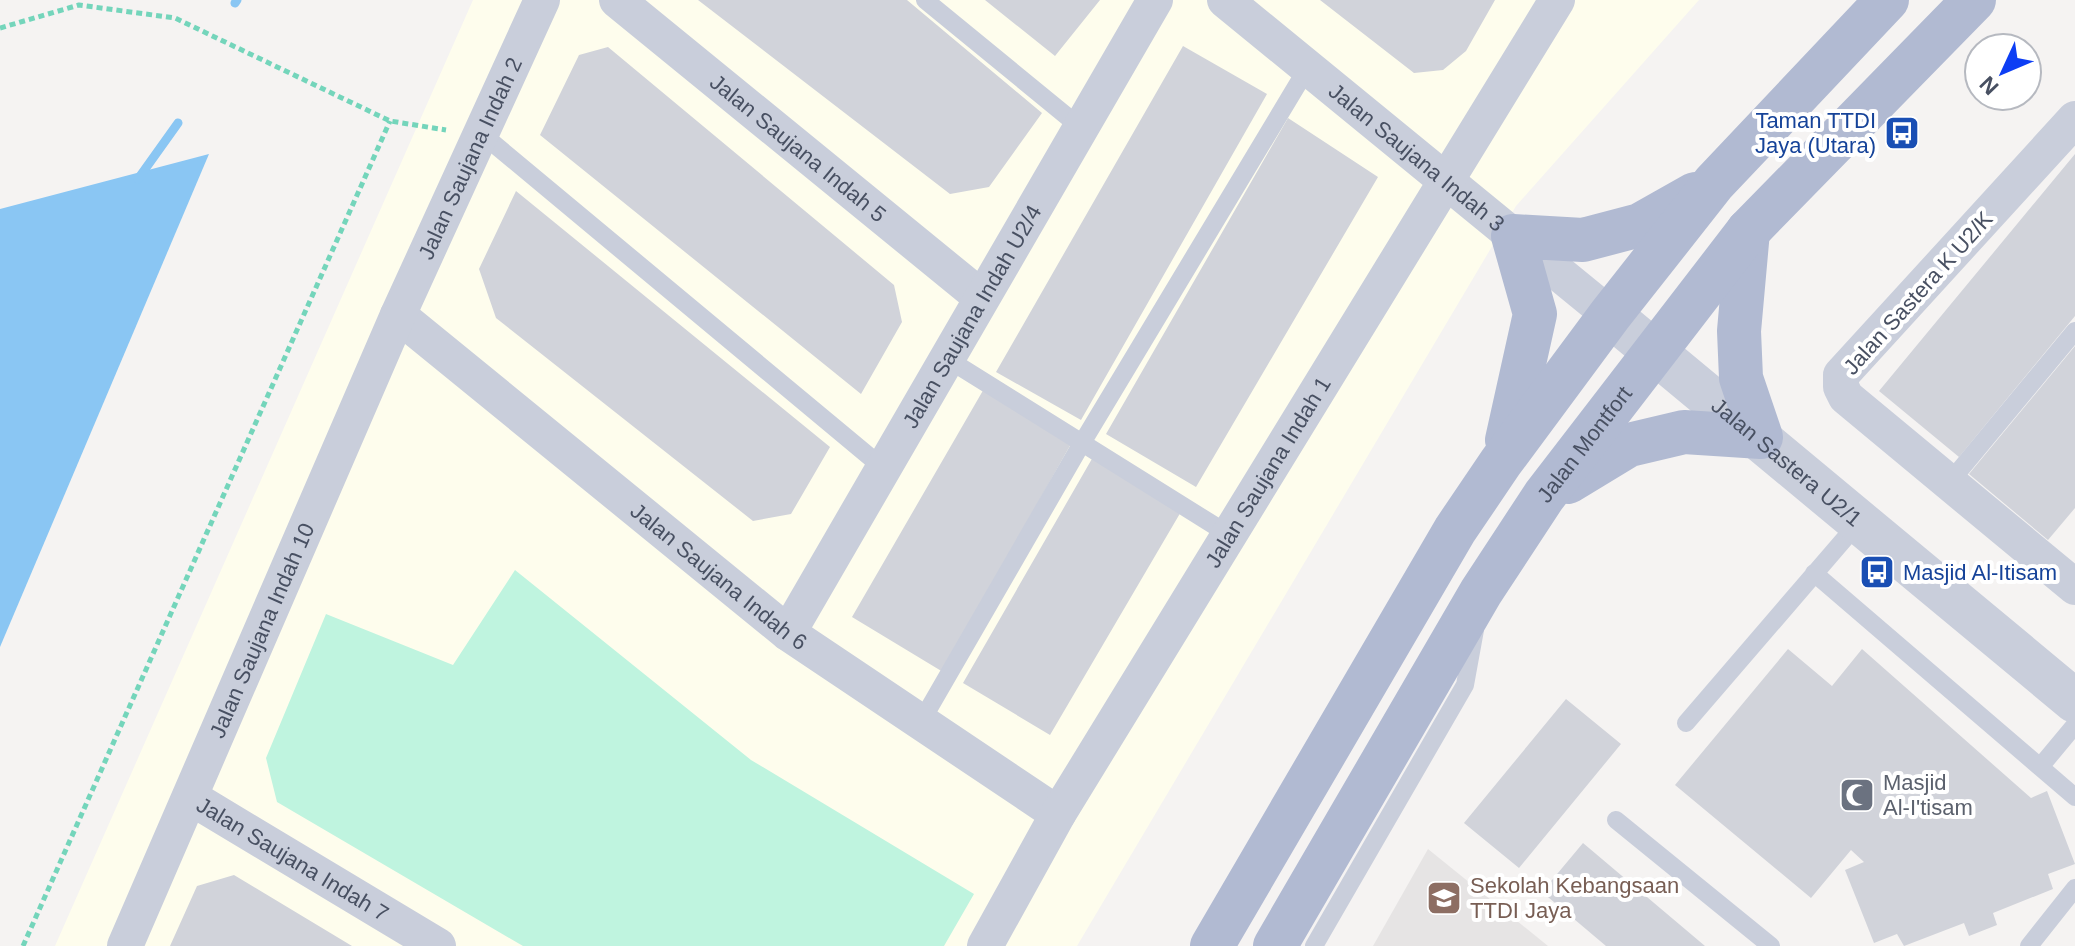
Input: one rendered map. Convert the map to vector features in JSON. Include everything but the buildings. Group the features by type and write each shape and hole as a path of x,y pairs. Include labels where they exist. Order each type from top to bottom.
{"main road":[{"path":"1212,946 1455,530 1501,462 1610,315 1714,183 1887,0"},
{"name":"Jalan Montfort","path":"1275,946 1481,592 1544,496 1748,231 1974,0"},
{"path":"1501,462 1535,314 1513,236 1583,240 1640,225 1714,183"},
{"path":"1544,496 1629,445 1684,432 1761,437 1741,378 1739,331 1748,231"},
{"path":"1176,946 1252,879"}],"street":[{"name":"Jalan Saujana Indah 2","path":"398,315 542,0"},
{"name":"Jalan Saujana Indah 5","path":"617,0 981,297"},
{"name":"Jalan Saujana Indah U2/4","path":"788,633 1155,0"},
{"name":"Jalan Saujana Indah 3","path":"1225,0 1610,315"},
{"name":"Jalan Saujana Indah 1","path":"985,946 1058,814 1228,534 1448,183 1557,0"},
{"name":"Jalan Sastera K U2/K","path":"2074,583 1846,397 1841,387 1841,375 2075,119"},
{"name":"Jalan Saujana Indah 6","path":"398,315 788,633 1058,814"},
{"name":"Jalan Saujana Indah 10","path":"125,946 398,315"},
{"name":"Jalan Sastera U2/1","path":"1610,315 1761,437 2075,701"},
{"name":"Jalan Saujana Indah 7","path":"190,797 438,946"}],"lane":[{"path":"925,0 1080,127"},
{"path":"921,722 1082,443 1308,67"},
{"path":"482,134 882,467"},
{"path":"1949,483 2075,331"},
{"path":"946,358 1228,534"},
{"path":"1686,723 1861,521"},
{"path":"1814,573 2075,797"},
{"path":"1314,946 1465,685 1481,592"},
{"path":"2040,767 2075,725"},
{"path":"1616,820 1771,946"},
{"path":"2029,946 2075,888"}],"path":[{"path":"0,28 79,5 175,18 390,121 482,134"},
{"path":"23,946 390,121"}],"shaded area":[{"path":"473,0 1699,0 1516,206 1077,946 55,946"},
{"name":"Sekolah Kebangsaan TTDI Jaya","path":"1428,849 1548,946 1373,946"}],"green space":[{"path":"515,570 751,760 974,894 944,946 523,946 277,802 266,758 326,614 453,665"}],"water":[{"path":"209,154 0,647 0,209"}],"waterway":[{"path":"138,179 178,123"}],"place":[{"name":"Taman TTDI Jaya (Utara)","path":"1902,133"},
{"name":"Masjid Al-Itisam","path":"1877,572"},
{"name":"Masjid Al-I'tisam","path":"1857,795"},
{"name":"Sekolah Kebangsaan TTDI Jaya","path":"1444,898"}]}
